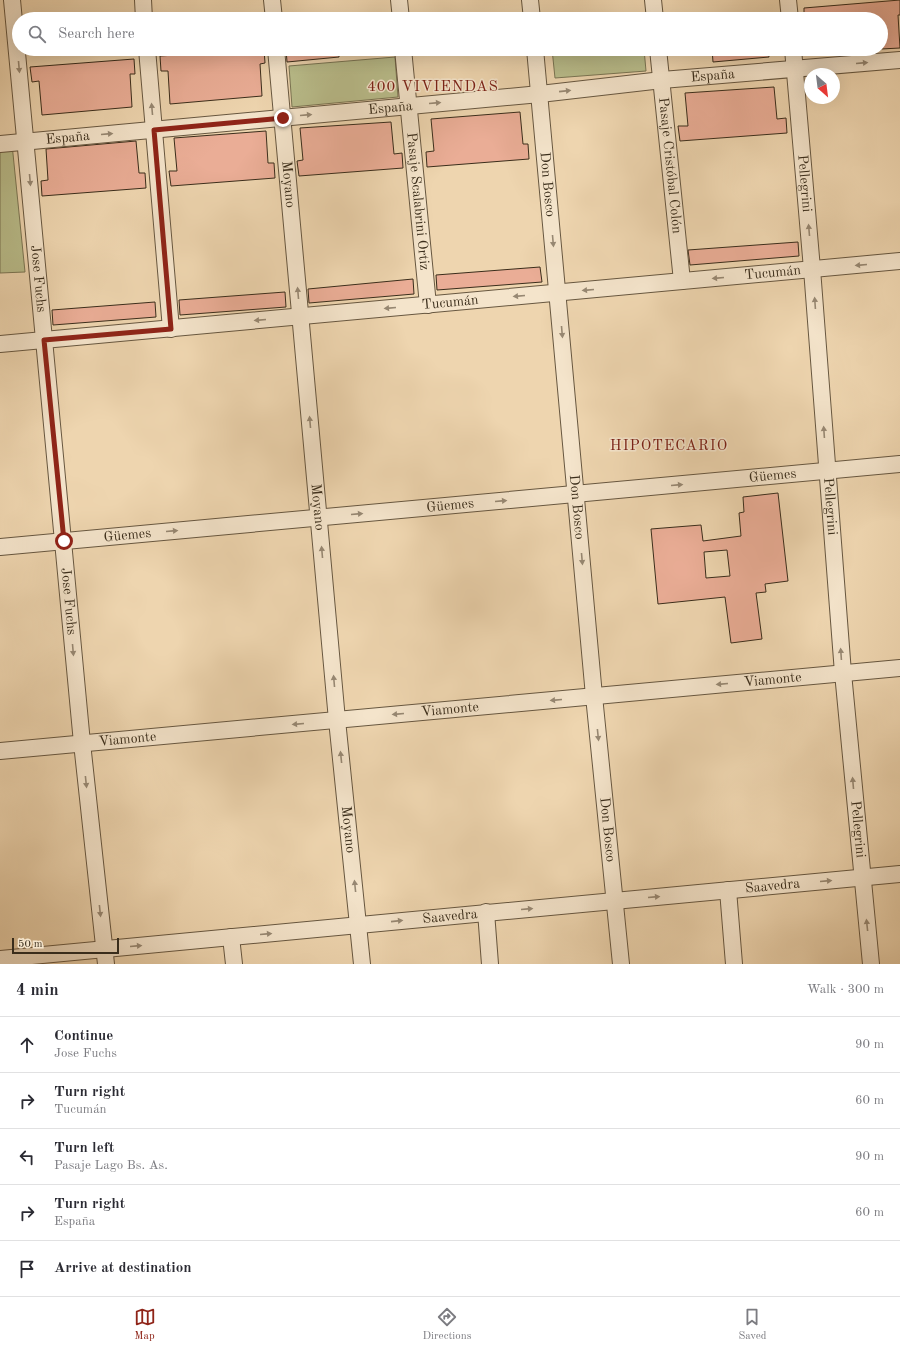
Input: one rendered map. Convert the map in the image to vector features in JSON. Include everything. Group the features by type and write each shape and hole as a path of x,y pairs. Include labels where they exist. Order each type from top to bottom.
{"street":[{"name":"Jose Fuchs","path":"12,0 13,12"},
{"path":"143,0 144,12"},
{"path":"272,0 273,12"},
{"path":"399,0 400,12"},
{"path":"530,0 531,12"},
{"path":"653,0 654,12"},
{"path":"788,0 789,12"},
{"name":"Jose Fuchs","path":"18,56 82,743 105,956"},
{"path":"148,56 171,329"},
{"name":"Moyano","path":"277,56 337,720 362,964"},
{"name":"Pasaje Scalabrini Ortiz","path":"404,56 428,305"},
{"name":"Don Bosco","path":"536,56 577,494 594,696 621,964"},
{"name":"Pasaje Cristóbal Colón","path":"659,56 682,281"},
{"name":"Pellegrini","path":"794,56 812,269 843,673 871,964"},
{"name":"España","path":"0,144 540,94 662,80 900,60"},
{"name":"Tucumán","path":"0,344 900,261"},
{"name":"Güemes","path":"0,547 900,464"},
{"name":"Viamonte","path":"0,751 900,668"},
{"name":"Saavedra","path":"0,958 105,956 231,937 900,874"},
{"path":"728,890 734,964"},
{"path":"486,912 490,964"},
{"path":"231,937 234,964"}],"green space":[{"path":"553,56 645,56 646,71 555,78"},
{"path":"395,57 398,97 292,107 289,66"},
{"path":"12,144 25,272 0,273 0,145"}],"building":[{"path":"900,0 900,15 898,15 900,48 888,49 888,12 804,12 804,8"},
{"path":"160,56 264,56 265,63 260,64 262,96 170,104 168,71 161,71"},
{"path":"287,56 339,56 339,57 287,62"},
{"path":"713,56 769,57 713,62"},
{"path":"134,59 135,74 130,74 132,107 42,115 39,81 32,82 30,67"},
{"path":"774,87 777,119 786,118 787,133 680,141 678,126 688,126 685,93"},
{"path":"520,112 523,144 528,144 529,159 427,167 426,152 434,151 431,119"},
{"path":"391,122 394,154 402,153 403,168 299,176 297,161 303,160 300,128"},
{"path":"266,131 268,163 274,163 275,178 171,186 169,171 177,171 174,138"},
{"path":"136,141 139,173 145,173 146,188 42,196 41,181 48,180 46,149"},
{"path":"798,242 799,256 690,265 688,250"},
{"path":"540,267 542,282 437,290 436,275"},
{"path":"413,279 414,294 309,303 308,289"},
{"path":"285,292 286,307 180,315 179,300"},
{"path":"155,302 156,317 53,325 52,310"},
{"path":"778,493 788,581 765,584 766,592 756,593 762,639 731,643 725,597 658,604 651,529 701,525 703,541 741,536 739,513 744,512 743,497","holes":["727,550 730,576 706,578 704,552"]}],"district":[{"name":"400 VIVIENDAS","path":"433,87"},
{"name":"HIPOTECARIO","path":"669,446"}],"route":[{"path":"64,541 44,340 171,329 154,130 283,118"}]}
